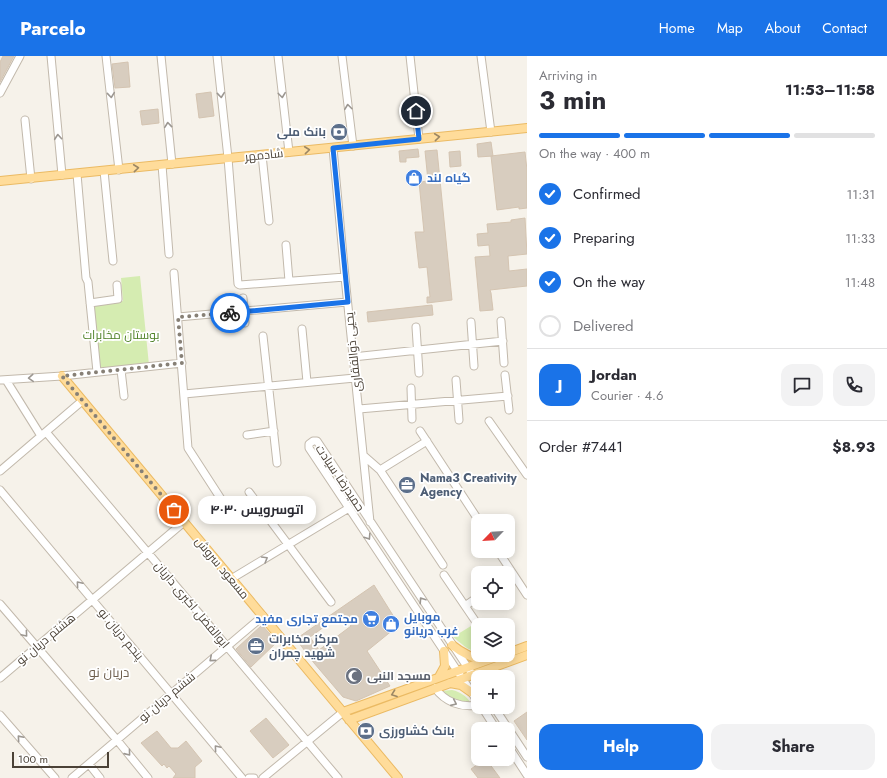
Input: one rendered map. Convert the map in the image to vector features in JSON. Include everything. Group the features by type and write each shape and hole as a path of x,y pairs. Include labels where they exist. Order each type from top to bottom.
{"main road":[{"name":"شادمهر","path":"0,181 527,128"},
{"name":"مسعود سروش","path":"62,376 398,778"},
{"path":"452,644 463,653 488,664"},
{"path":"515,650 527,646"},
{"path":"439,677 445,666 444,651"},
{"path":"343,712 439,677 460,674 488,664 527,655"},
{"path":"486,670 488,664 491,662"},
{"path":"349,720 435,688 447,683 460,674"},
{"path":"447,683 461,685 471,692"}],"street":[{"path":"0,93 20,56"},
{"path":"51,56 62,175"},
{"path":"106,56 119,170"},
{"path":"161,56 172,164"},
{"path":"217,56 239,285 345,277"},
{"path":"278,56 289,152"},
{"path":"342,56 353,146"},
{"path":"410,56 419,139"},
{"path":"481,56 491,132"},
{"path":"25,120 31,179"},
{"name":"یحیی ذوالفقاری","path":"333,148 364,456 366,510 370,523"},
{"path":"262,155 269,221"},
{"path":"162,165 169,254"},
{"path":"104,171 113,261"},
{"path":"77,174 97,372"},
{"path":"286,245 288,281"},
{"path":"174,272 188,448 221,499"},
{"path":"90,302 118,299 117,286"},
{"path":"243,298 245,324"},
{"path":"178,317 348,302"},
{"path":"501,321 504,363"},
{"path":"471,322 474,366"},
{"path":"416,327 419,373"},
{"path":"302,329 307,382"},
{"path":"264,336 277,463"},
{"path":"353,357 503,341"},
{"path":"3,380 62,376 182,363"},
{"path":"121,370 124,396"},
{"path":"506,375 509,410"},
{"path":"184,394 355,378"},
{"name":"ابوالفضل اکبری داریان","path":"3,380 44,434 148,552 338,778"},
{"path":"456,380 459,420"},
{"path":"411,388 412,419"},
{"path":"359,409 508,396"},
{"path":"0,471 82,401"},
{"path":"489,421 527,475"},
{"path":"420,430 474,514"},
{"path":"247,435 274,431"},
{"path":"380,470 427,441"},
{"name":"حمیدرضا سیادت","path":"366,510 317,442 311,442 309,444 309,448 471,692"},
{"path":"364,456 380,470 443,565"},
{"name":"پنجم دریان‌ نو","path":"0,490 242,778"},
{"path":"248,492 331,602"},
{"path":"231,579 349,508"},
{"name":"هشتم دریان‌ نو","path":"0,678 184,522"},
{"name":"حمیدرضا سیادت","path":"370,523 471,674"},
{"path":"444,575 473,618"},
{"path":"515,580 527,594"},
{"path":"465,606 471,601"},
{"path":"0,604 148,778"},
{"name":"ششم دریان‌ نو","path":"72,778 263,616"},
{"path":"437,642 444,644 446,642 446,636"},
{"path":"435,688 445,698 456,704 471,706"},
{"path":"263,778 343,712"},
{"path":"499,714 527,757"},
{"path":"0,716 55,778"},
{"path":"515,757 527,775"},
{"path":"88,764 100,778"},
{"path":"249,778 254,778"}],"green space":[{"name":"بوستان مخابرات","path":"140,276 149,365 99,369 92,304 123,301 121,278"},
{"path":"471,626 471,650 468,648 453,637"},
{"path":"452,690 458,692 467,698 471,703 463,703 455,700 442,691"}],"building":[{"path":"3,56 14,56 0,82 0,62"},
{"path":"128,62 130,87 115,88 112,64"},
{"path":"211,92 214,116 199,118 196,94"},
{"path":"158,109 159,123 142,125 140,111"},
{"path":"491,142 493,156 478,157 477,144"},
{"path":"418,149 419,157 406,158 406,162 400,162 399,151"},
{"path":"437,150 452,300 427,303 427,297 430,297 427,267 419,268 415,232 424,232 419,182 428,181 425,151"},
{"path":"460,151 461,166 450,167 449,152"},
{"path":"525,152 527,170 527,208 519,209 519,207 497,210 491,156"},
{"path":"525,218 527,254 508,256 509,271 527,269 527,286 490,290 493,310 480,311 475,257 490,256 489,245 478,246 477,234 488,233 487,224 511,222 511,220"},
{"path":"432,305 433,315 368,322 367,312"},
{"path":"374,585 399,625 367,651 390,686 356,701 343,697 296,639","holes":["342,614 351,626 319,650 310,637"]},
{"name":"مرکز مخابرات شهید چمران","path":"262,625 277,642 251,667 236,649"},
{"path":"527,712 527,740 515,722 514,721"},
{"path":"266,718 289,745 273,758 250,731"},
{"path":"157,731 171,748 178,748 186,741 202,761 195,767 195,778 173,778 176,774 169,766 167,768 164,764 162,766 141,743"},
{"path":"475,766 491,766 500,778 478,778 471,769"}],"way so far":[{"path":"174,510 62,376 182,363 178,317 230,313"}],"place":[{"name":"بانک ملی","path":"339,132"},
{"name":"گیاه لند","path":"414,178"},
{"name":"Nama3 Creativity Agency","path":"407,485"},
{"name":"اتوسرویس ۴۰۳۰","path":"174,510"},
{"name":"مجتمع تجاری مفید","path":"371,619"},
{"name":"موبایل غرب دریانو","path":"391,624"},
{"name":"مرکز مخابرات شهید چمران","path":"256,646"},
{"name":"مسجد النبی","path":"354,676"},
{"name":"بانک کشاورزی","path":"366,731"}],"district":[{"name":"دریان نو","path":"109,672"}],"route":[{"path":"230,313 348,302 333,148 419,139 416,111"}]}
